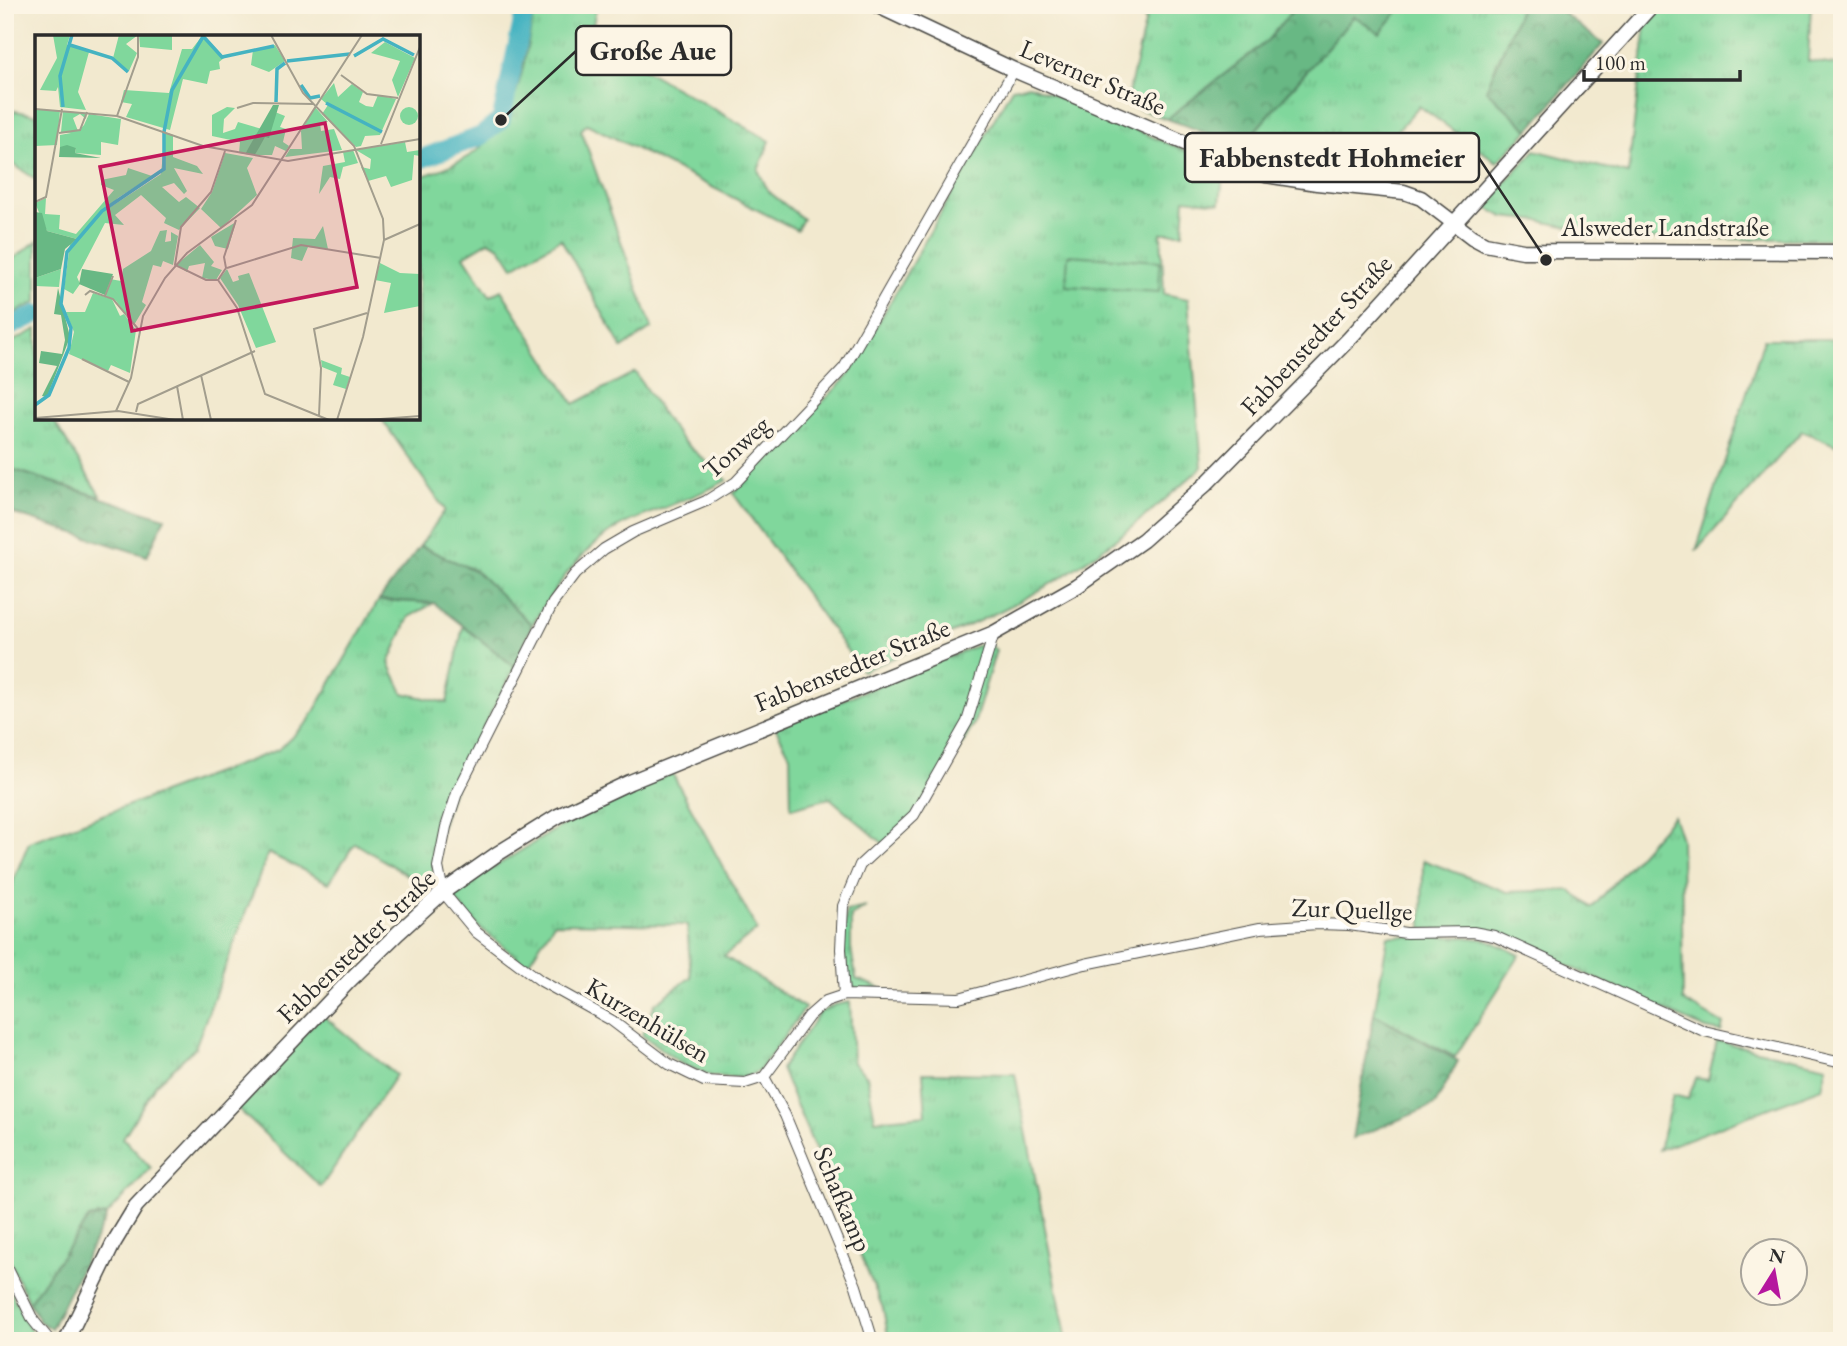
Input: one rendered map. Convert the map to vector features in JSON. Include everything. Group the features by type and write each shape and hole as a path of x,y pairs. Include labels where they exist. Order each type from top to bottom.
{"street":[{"name":"Leverner Straße","path":"876,5 1014,71 1220,158 1266,175 1404,192 1421,198 1454,222"},
{"name":"Fabbenstedter Straße","path":"66,1341 113,1244 136,1206 349,981 443,892 558,816 630,782 994,633 1077,586 1143,540 1206,485 1349,339 1652,5"},
{"name":"Tonweg","path":"443,892 438,867 446,827 457,793 553,603 575,574 604,549 633,532 706,500 736,482 844,368 1014,71"},
{"name":"Alsweder Landstraße","path":"1454,222 1485,244 1522,251 1842,252"},
{"path":"764,1077 808,1016 826,1001 844,995 841,948 843,906 860,865 914,815 967,722 994,633"},
{"name":"Kurzenhülsen","path":"443,892 476,932 541,981 611,1020 669,1064 704,1081 745,1083 764,1077"},
{"name":"Zur Quellge","path":"844,995 959,998 1085,964 1260,928 1318,924 1349,925 1406,933 1473,932 1494,936 1704,1031 1842,1063"},
{"name":"Schafkamp","path":"764,1077 785,1115 856,1286 873,1341"},
{"path":"5,1263 33,1320 50,1341"}],"green space":[{"path":"535,5 597,5 590,39 770,141 758,170 768,191 803,219 797,230 587,124 581,130 652,328 622,348 561,239 513,267 500,247 489,241 464,256 490,296 501,290 574,404 635,372 683,441 727,480 627,523 597,542 561,581 532,625 476,571 420,546 445,510 382,420 420,420 420,177 453,165 488,140 511,106 523,67"},
{"path":"1115,5 1297,5 1267,41 1167,119 1126,104 1146,19"},
{"path":"1297,5 1402,7 1380,33 1354,16 1242,146 1167,119 1267,41"},
{"path":"1399,5 1522,5 1486,90 1529,130 1497,162 1419,106 1387,142 1395,148 1377,172 1280,162 1242,146 1354,16 1401,7"},
{"path":"1522,5 1553,5 1603,44 1529,130 1486,90"},
{"path":"1664,5 1811,5 1808,61 1842,66 1842,239 1624,239 1541,221 1504,217 1483,206 1535,150 1628,174 1646,25"},
{"path":"1029,85 1224,167 1220,203 1185,199 1183,233 1161,233 1164,294 1188,299 1202,467 1134,525 1035,593 990,616 862,671 733,493 848,376 1012,88"},
{"path":"5,109 35,115 35,179 5,159"},
{"path":"35,242 35,303 5,318 5,265"},
{"path":"1068,255 1160,261 1159,292 1066,286"},
{"path":"35,330 35,420 53,420 101,497 5,467 5,345"},
{"path":"1764,339 1842,339 1842,448 1802,431 1696,551"},
{"path":"5,467 165,518 147,556 5,511"},
{"path":"420,546 476,571 532,625 515,667 434,603 379,600"},
{"path":"379,600 434,603 409,617 389,663 403,693 447,703 463,626 515,667 450,799 435,856 432,886 430,889 355,843 329,883 268,853 195,1048 156,1084 123,1138 151,1168 107,1215 89,1218 29,1302 5,1253 5,901 29,842 278,750 308,722"},
{"path":"986,642 996,650 974,724 930,800 917,817 886,846 830,798 791,808 790,755 775,727"},
{"path":"672,773 757,930 724,956 805,1008 759,1071 744,1078 711,1076 682,1064 642,1035 655,1004 691,977 687,925 554,923 527,965 479,927 450,894 568,822"},
{"path":"1673,816 1681,839 1683,1001 1723,1024 1721,1032 1706,1029 1496,933 1422,929 1423,860 1507,892 1570,890 1592,908"},
{"path":"866,907 851,916 851,948 856,979 881,988 860,991 848,983 843,949 846,911"},
{"path":"1388,936 1489,940 1520,955 1455,1057 1374,1014"},
{"path":"850,1002 853,1063 867,1076 875,1120 926,1115 923,1073 1015,1074 1067,1341 889,1341 883,1308 781,1069 819,1013 834,1005"},
{"path":"1374,1014 1458,1061 1435,1105 1352,1139"},
{"path":"322,1015 396,1075 321,1187 235,1106"},
{"path":"1717,1041 1827,1066 1822,1088 1659,1150 1673,1095 1688,1099 1696,1078 1708,1080"},
{"path":"107,1215 51,1329 39,1321 29,1302 89,1218"},
{"path":"5,1280 36,1341 5,1341"}],"waterway":[{"path":"420,159 481,136 501,120 526,5"},
{"path":"5,329 35,315"}],"place":[{"name":"Große Aue","path":"501,120"},
{"name":"Fabbenstedt Hohmeier","path":"1546,260"}]}
